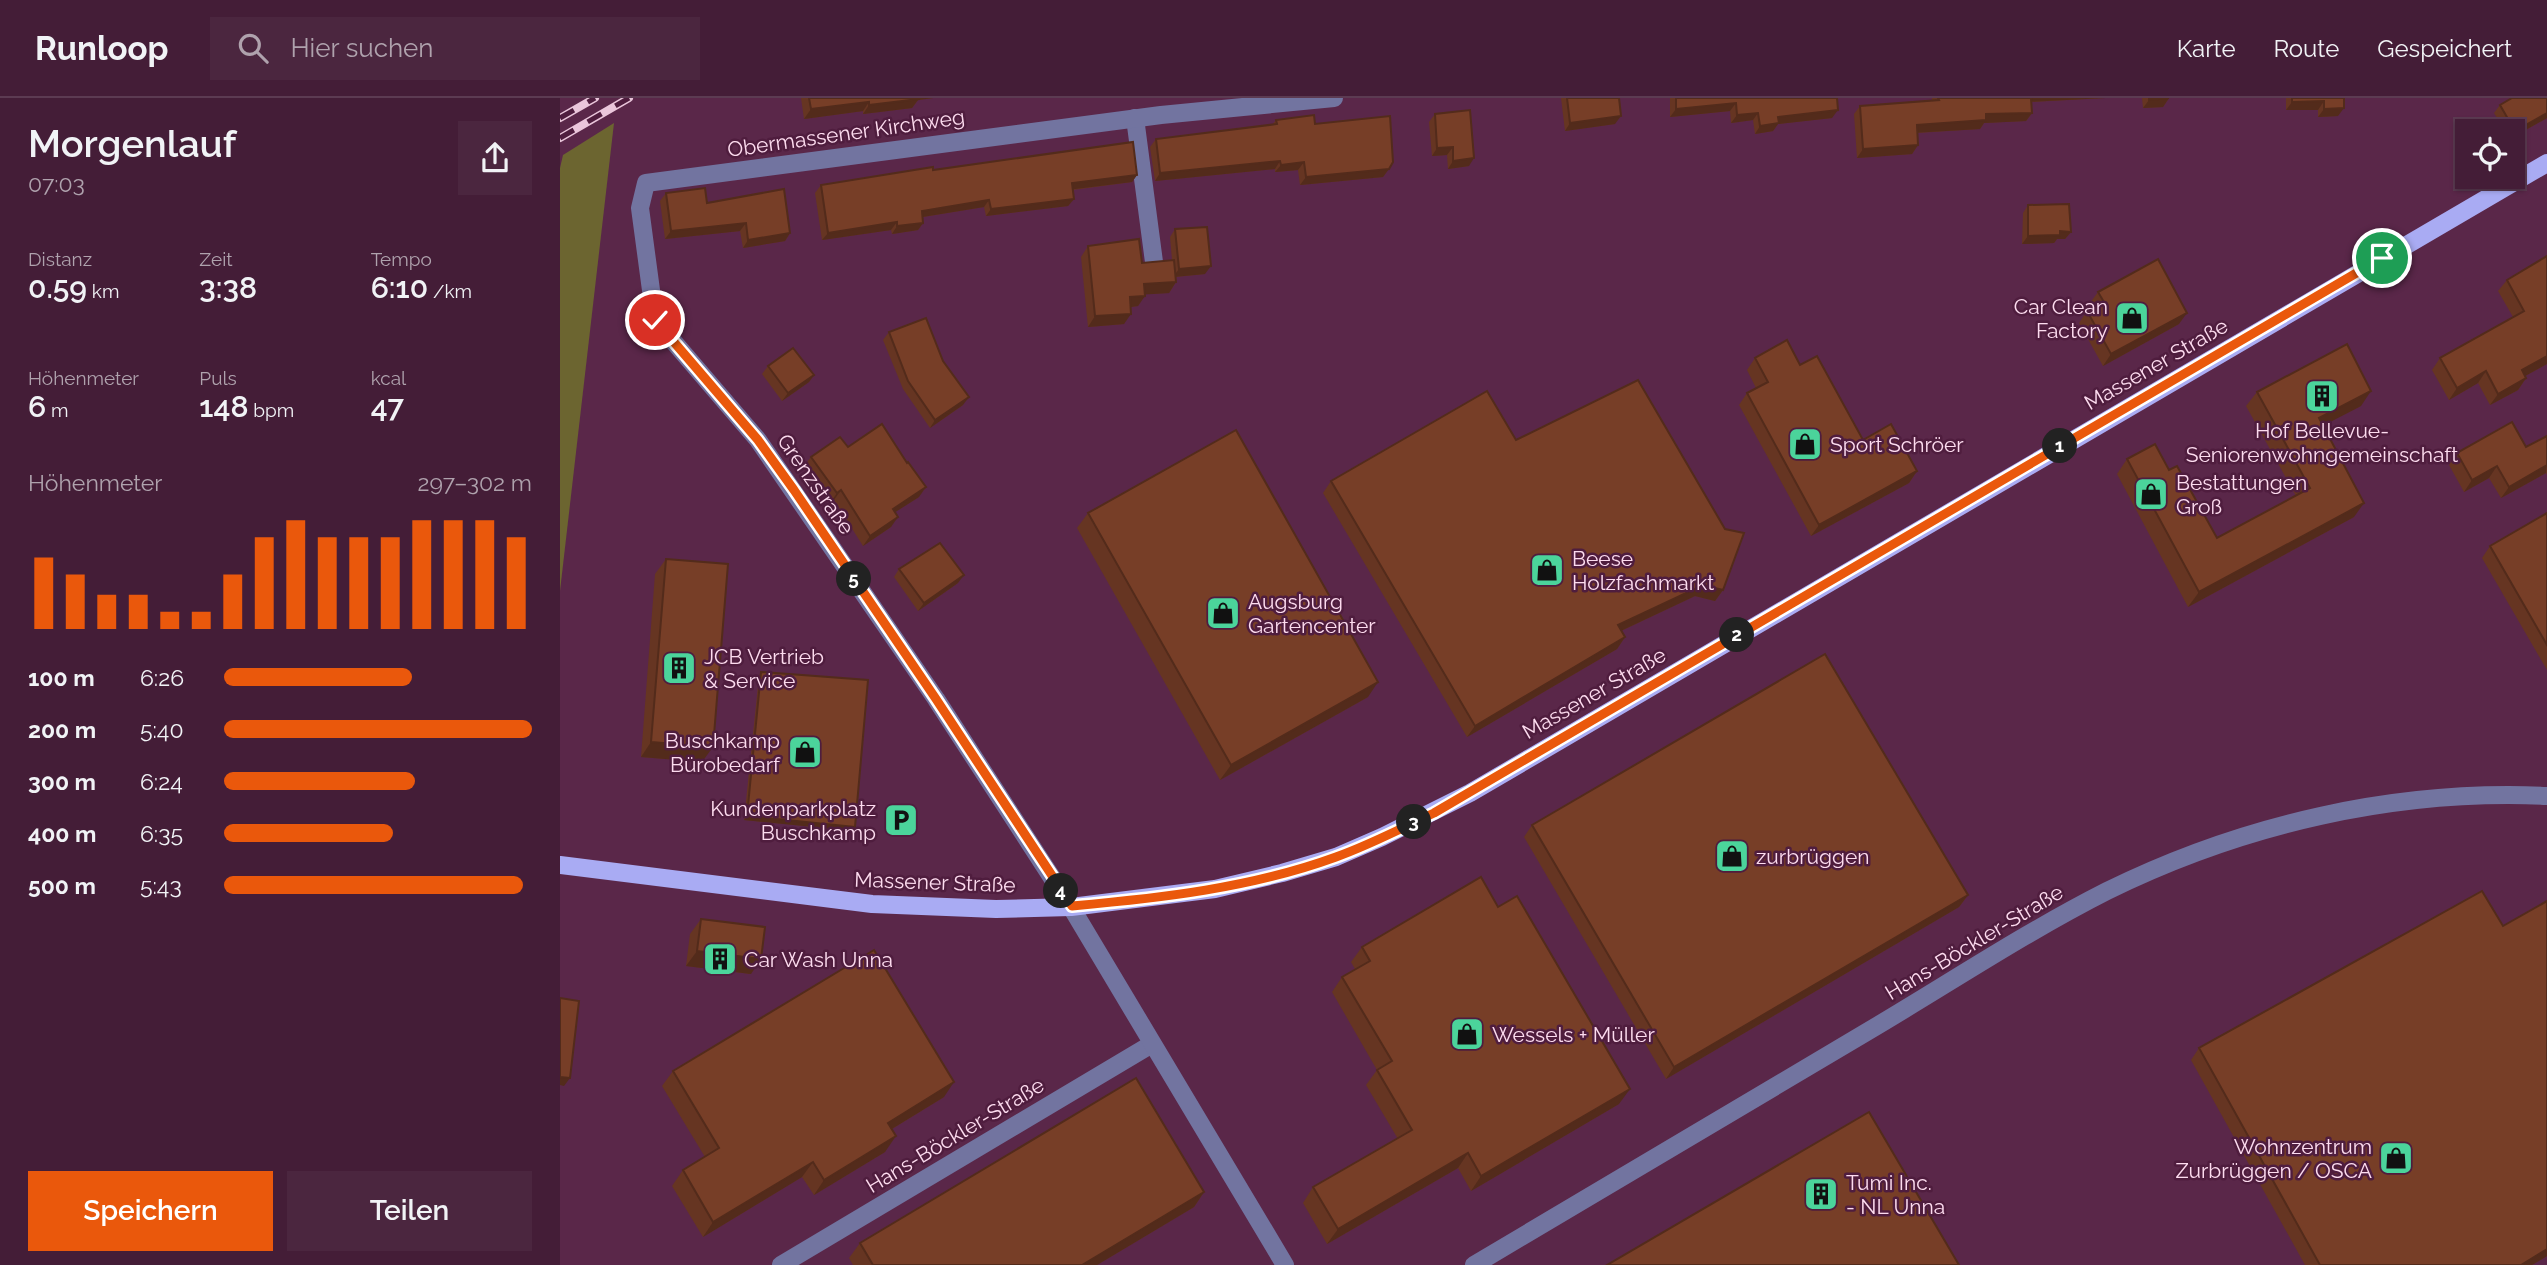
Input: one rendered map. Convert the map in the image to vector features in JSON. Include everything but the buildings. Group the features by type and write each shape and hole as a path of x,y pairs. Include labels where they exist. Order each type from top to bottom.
{"main road":[{"name":"Massener Straße","path":"560,864 872,904 982,908 1072,906 1215,890 1336,857 1434,813 2547,163"}],"street":[{"name":"Obermassener Kirchweg","path":"646,183 1135,118 1160,106 1334,98"},
{"path":"1135,118 1154,262"},
{"name":"Grenzstraße","path":"646,183 640,208 655,320 758,440 794,490 1072,906"},
{"name":"Hans-Böckler-Straße","path":"1474,1265 2026,937 2106,892 2166,864 2243,836 2331,814 2406,802 2481,795 2547,796"},
{"path":"1072,906 1285,1265"},
{"name":"Hans-Böckler-Straße","path":"781,1265 1152,1044"}],"shaded area":[{"path":"614,123 560,591 560,168 563,155"}],"railway":[{"path":"560,118 595,98"},
{"path":"560,138 629,98"}],"place":[{"name":"Car Clean Factory","path":"2132,318"},
{"name":"Hof Bellevue- Seniorenwohngemeinschaft","path":"2322,396"},
{"name":"Sport Schröer","path":"1805,444"},
{"name":"Bestattungen Groß","path":"2151,494"},
{"name":"Beese Holzfachmarkt","path":"1547,570"},
{"name":"Augsburg Gartencenter","path":"1223,613"},
{"name":"JCB Vertrieb & Service","path":"679,668"},
{"name":"Buschkamp Bürobedarf","path":"805,752"},
{"name":"Kundenparkplatz Buschkamp","path":"901,820"},
{"name":"zurbrüggen","path":"1732,856"},
{"name":"Car Wash Unna","path":"720,959"},
{"name":"Wessels + Müller","path":"1467,1034"},
{"name":"Wohnzentrum Zurbrüggen / OSCA","path":"2396,1158"},
{"name":"Tumi Inc. - NL Unna","path":"1821,1194"}],"route":[{"path":"655,320 758,440 794,490 1072,906 1215,890 1282,873 1336,857 1434,813 2382,258"}]}
